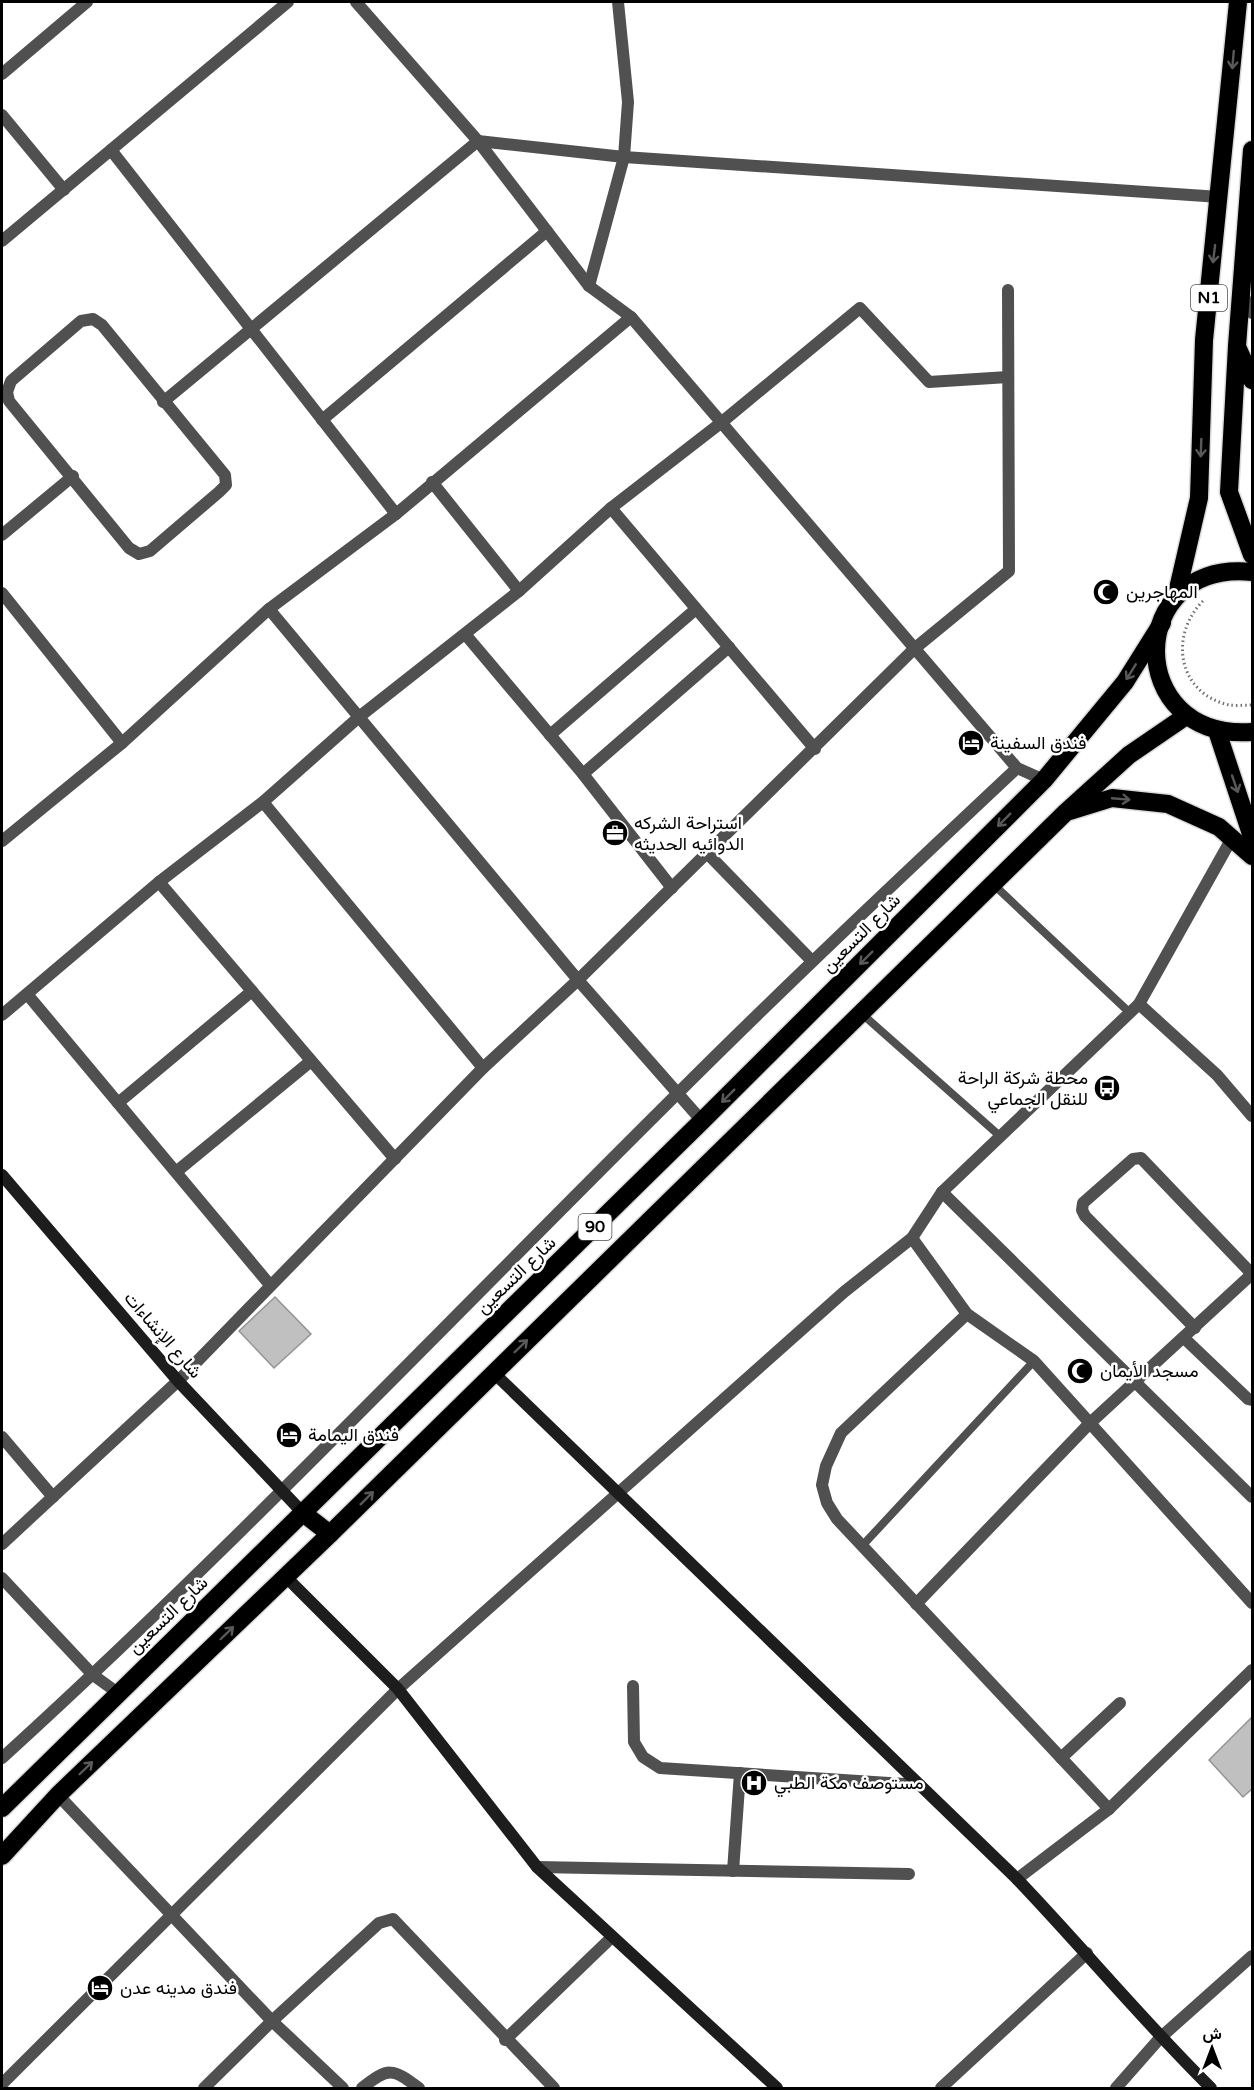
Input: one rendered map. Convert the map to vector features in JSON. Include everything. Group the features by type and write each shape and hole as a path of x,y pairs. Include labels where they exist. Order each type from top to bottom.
{"highway":[{"name":"N1","path":"1178,593 1199,498 1204,340 1238,2"},
{"name":"N1","path":"1252,150 1237,346 1229,492 1252,555"},
{"path":"1237,346 1252,380"},
{"path":"1252,572 1232,570 1205,576 1178,593 1162,623 1155,647 1158,673 1169,697 1186,716 1217,731 1252,732"},
{"name":"شارع التسعين","path":"2,1808 702,1121 1044,780 1125,682 1162,623"},
{"name":"90","path":"2,1856 58,1795 286,1577 1065,813 1128,755 1186,716"},
{"path":"1217,731 1252,837"},
{"path":"1065,813 1112,798 1168,804 1219,826 1252,856"},
{"path":"303,1513 330,1534"}],"street":[{"path":"2,74 87,2"},
{"path":"2,242 288,2"},
{"path":"356,2 478,141 589,286 631,317 1017,768 1044,780"},
{"path":"589,286 624,157 628,102 618,2"},
{"path":"2,116 64,190"},
{"path":"163,402 478,141 624,157 1220,197"},
{"path":"111,150 396,514"},
{"path":"322,420 547,231"},
{"path":"2,1544 178,1381 483,1068 579,980 914,649 1009,571 1008,290"},
{"path":"1241,291 1252,313"},
{"path":"2,1015 159,882 263,802 359,717 519,591 612,508 722,422 860,308 929,382 1008,377"},
{"path":"2,841 122,743 269,609 396,514 631,317"},
{"path":"93,319 102,325 225,475 226,485 150,551 139,554 129,548 73,477 9,401 7,392 11,381 81,321 93,319"},
{"path":"2,535 73,477"},
{"path":"432,482 519,591"},
{"path":"612,508 815,748"},
{"path":"2,593 122,743"},
{"path":"269,609 579,980 676,1094 702,1121"},
{"path":"550,735 696,609"},
{"path":"465,634 583,774 672,888"},
{"path":"583,774 729,647"},
{"path":"2,1758 93,1675 812,961 1017,768"},
{"path":"263,802 483,1068"},
{"path":"2,2084 398,1689 617,1491 844,1292 912,1238 942,1192 1134,1009 1232,838"},
{"path":"706,852 812,961"},
{"path":"159,882 395,1160"},
{"path":"118,1103 252,991"},
{"path":"27,994 270,1285"},
{"path":"1134,1009 1217,1075 1252,1116"},
{"path":"176,1172 311,1060"},
{"path":"916,1604 1089,1424 1184,1338 1252,1274 1141,1158 1133,1159 1083,1203 1082,1210 1085,1216 1194,1328"},
{"name":"شارع الإنشاءات","path":"2,1175 178,1381 303,1513"},
{"path":"942,1192 1252,1497"},
{"path":"912,1238 967,1314 1034,1361 1252,1603"},
{"path":"967,1314 841,1433 826,1466 822,1485 827,1503 837,1519 1109,1809"},
{"path":"1184,1338 1248,1399 1252,1400"},
{"path":"494,1372 1017,1880 1087,1953 1160,2038 1211,2088"},
{"path":"2,1437 53,1497"},
{"path":"286,1577 398,1689 537,1867 611,1938 777,2088"},
{"path":"2,1578 93,1675 118,1693"},
{"path":"1017,1880 1109,1809 1252,1670"},
{"path":"633,1686 634,1742 643,1757 660,1767 920,1785"},
{"path":"1061,1758 1120,1703"},
{"path":"734,1871 741,1773"},
{"path":"58,1795 272,2020 343,2088"},
{"path":"537,1867 909,1874"},
{"path":"204,2088 272,2020 379,1923 393,1919 505,2040 554,2088"},
{"path":"505,2040 611,1938"},
{"path":"940,2088 1087,1953"},
{"path":"1116,2088 1160,2038 1252,1956"},
{"path":"362,2088 381,2073 389,2071 398,2072 419,2088"}],"lane":[{"path":"993,884 1134,1009"},
{"path":"861,1013 1001,1137"},
{"path":"862,1546 1034,1361"}],"path":[{"path":"1207,597 1190,614 1182,635 1182,659 1191,680 1208,696 1230,705 1252,705"}],"building":[{"path":"275,1297 311,1334 274,1368 239,1331"},
{"path":"1252,1717 1252,1789 1243,1797 1209,1760"}],"place":[{"name":"المهاجرين","path":"1106,592"},
{"name":"فندق السفينة","path":"971,743"},
{"name":"استراحة الشركه الدوائيه الحديثه","path":"615,833"},
{"name":"محطة شركة الراحة للنقل الجماعي","path":"1107,1088"},
{"name":"مسجد الأيمان","path":"1080,1371"},
{"name":"فندق اليمامة","path":"289,1435"},
{"name":"مستوصف مكة الطبي","path":"754,1783"},
{"name":"فندق مدينه عدن","path":"100,1988"}]}
